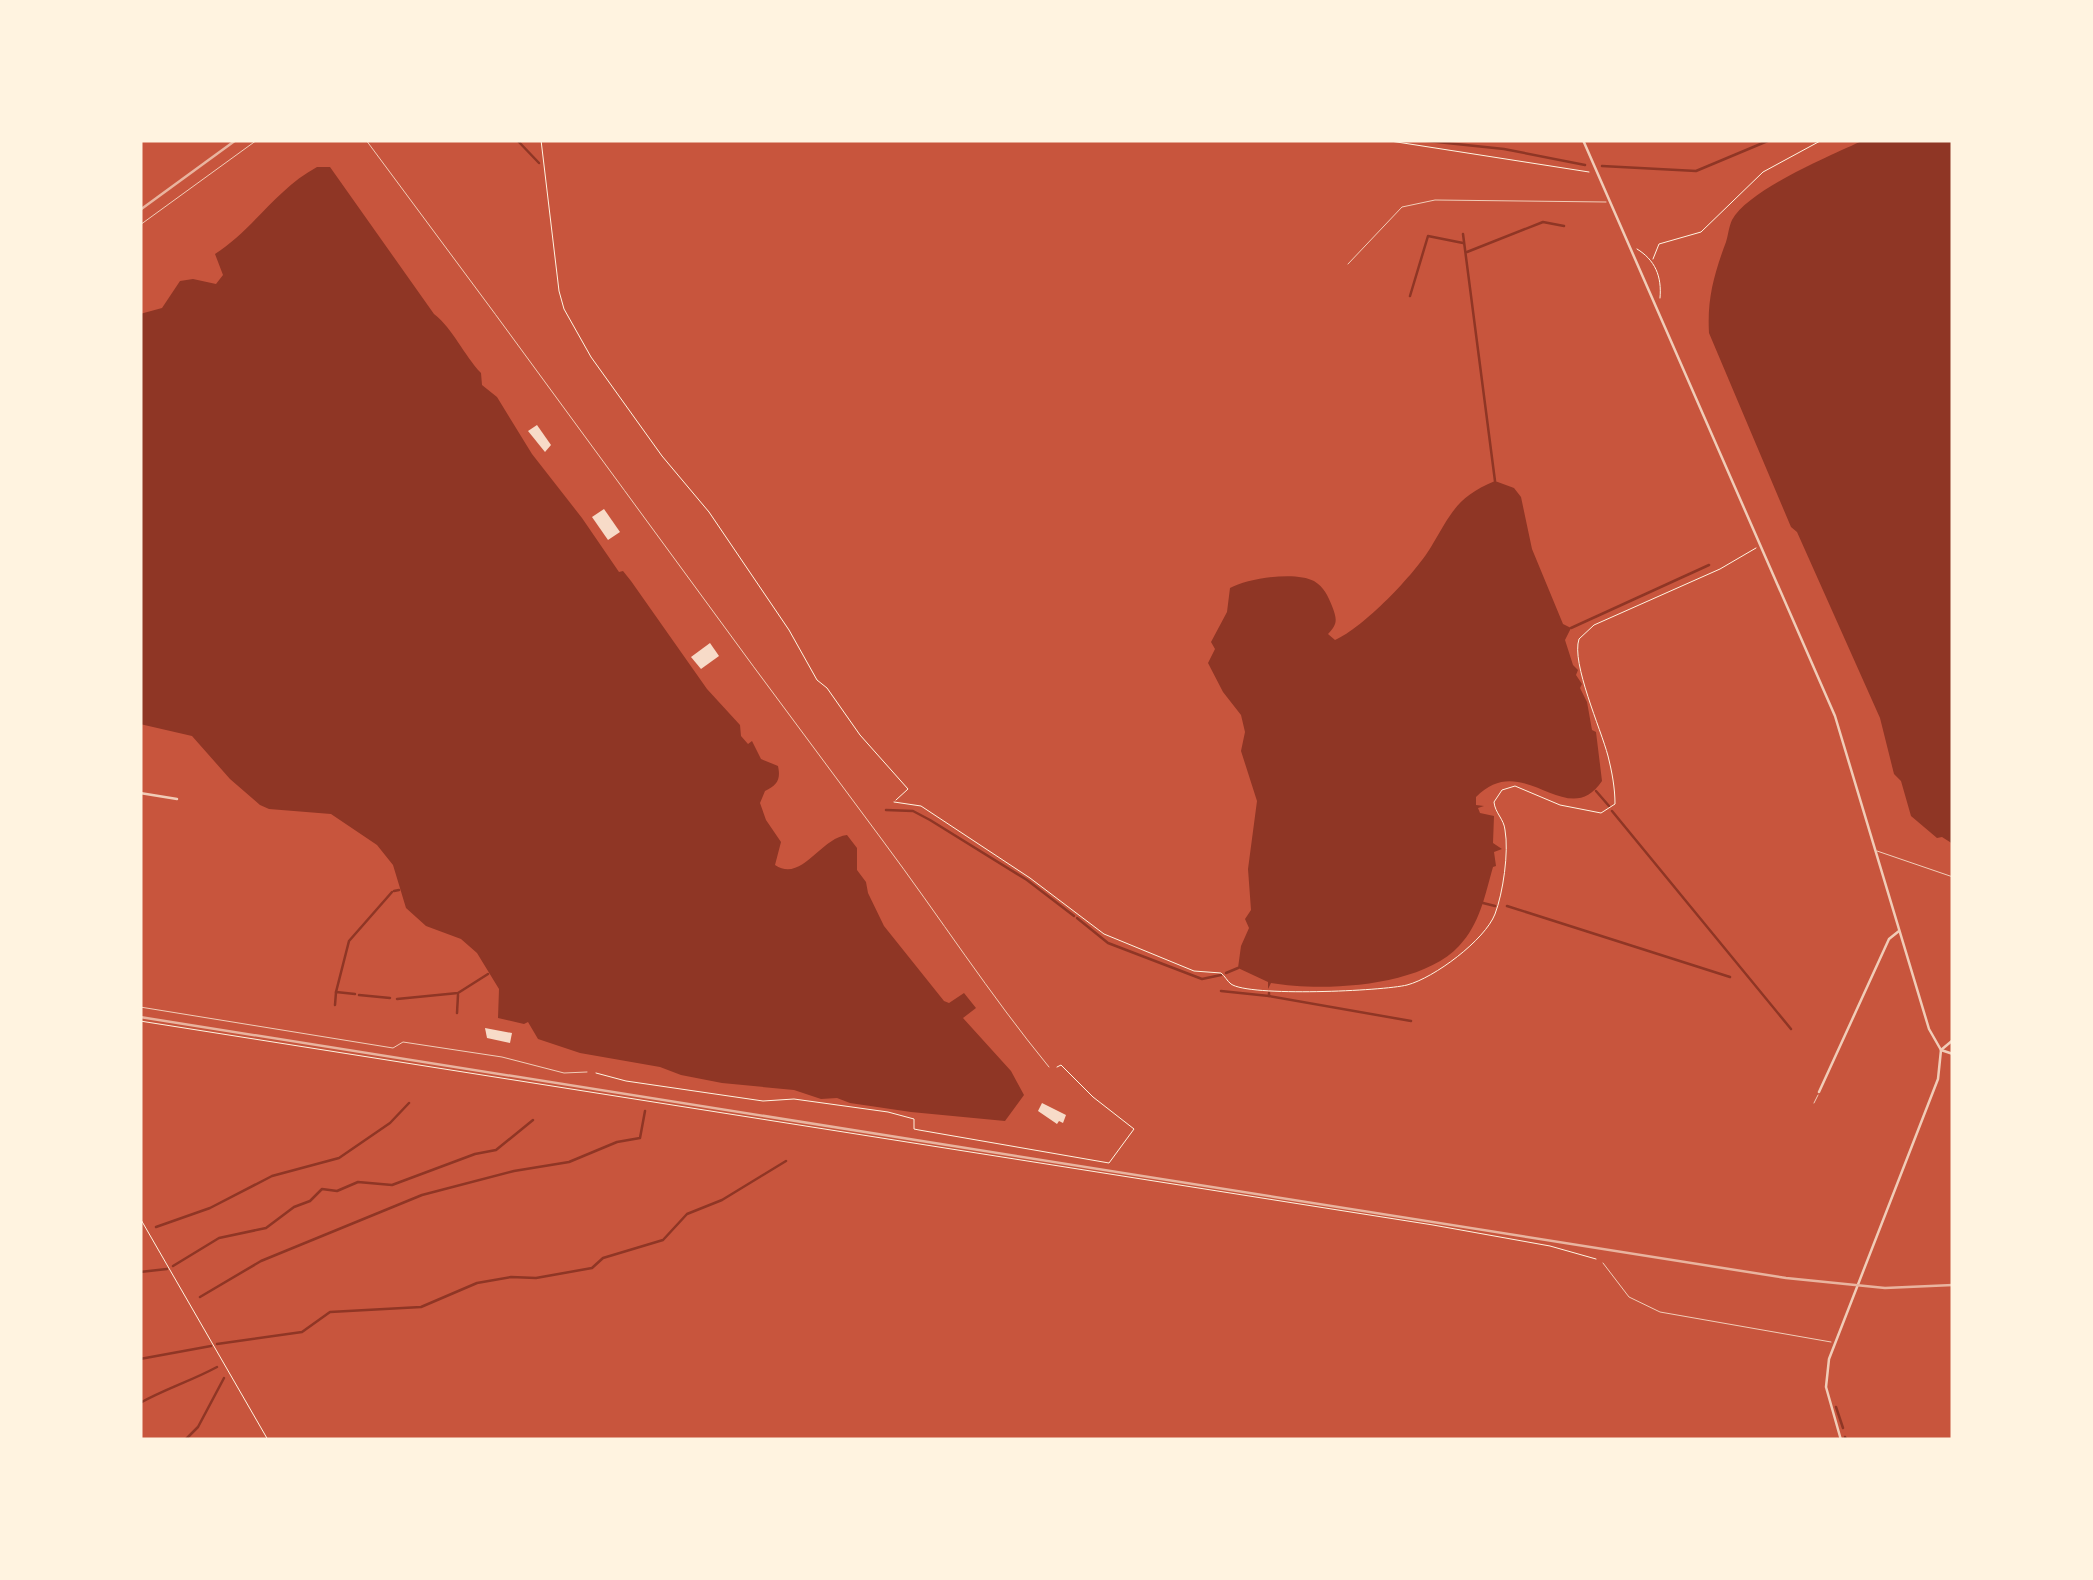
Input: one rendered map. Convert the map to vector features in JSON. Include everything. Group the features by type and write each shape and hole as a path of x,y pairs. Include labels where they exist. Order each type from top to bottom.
{"street":[{"path":"1583,140 1835,716 1930,1029 1941,1050 1938,1079 1834,1342 1825,1382 1841,1440"},
{"path":"140,793 178,799"},
{"path":"1819,1092 1889,939 1901,930"},
{"path":"1941,1050 1953,1040"},
{"path":"1941,1050 1953,1054"}],"lane":[{"path":"140,225 256,140"},
{"path":"366,140 1049,1067"},
{"path":"1348,264 1402,207 1435,200 1610,201"},
{"path":"1877,851 1953,877"},
{"path":"140,1007 393,1048 403,1042 564,1072 586,1072"},
{"path":"1814,1103 1819,1092"},
{"path":"1604,1262 1629,1297 1660,1312 1834,1342"}],"path":[{"path":"541,140 564,308 591,357 662,456 709,512 789,630 817,680 908,789 894,802 921,806 1030,878 1104,934 1194,971 1220,973 1231,984 1301,992 1383,990 1425,978 1457,956 1494,917 1506,856 1505,828 1494,802 1497,794 1516,786 1569,807 1601,812 1615,804 1611,768 1584,678 1578,641 1594,624 1759,548"},
{"path":"1384,140 1597,173"},
{"path":"1653,259 1660,244 1701,232 1763,172 1822,140"},
{"path":"1638,249 1653,259 1661,282 1660,304"},
{"path":"140,1021 1433,1225 1550,1246 1604,1262"},
{"path":"586,1072 763,1102 794,1098 910,1118 914,1119 914,1129 1108,1164 1134,1129 1092,1097 1061,1065 1049,1067"},
{"path":"140,1218 268,1440"}],"shaded area":[{"path":"1864,140 1953,140 1953,844 1937,838 1911,816 1901,781 1894,774 1880,718 1797,532 1791,527 1709,333 1715,276 1731,222 1741,208 1792,174"},
{"path":"317,167 330,167 434,314 481,373 482,385 497,397 532,454 619,572 623,571 631,581 707,689 740,725 741,736 748,744 752,741 761,759 778,766 777,782 765,791 760,803 781,842 775,865 794,868 828,843 847,835 857,848 857,870 884,926 944,1001 949,1003 964,993 976,1008 963,1018 1011,1071 1024,1095 1005,1121 911,1112 837,1098 821,1099 794,1090 722,1083 580,1053 538,1039 528,1022 498,1018 499,989 477,953 461,939 426,926 406,908 393,865 377,845 331,814 260,805 230,779 192,736 140,724 140,314 162,308 180,281 193,279 216,284 223,275 215,254"},
{"path":"1495,481 1514,488 1521,497 1532,549 1563,624 1571,628 1565,640 1578,670 1576,675 1582,684 1592,730 1596,732 1602,781 1588,795 1574,799 1511,781 1493,784 1476,797 1476,805 1484,806 1478,808 1480,813 1494,816 1493,843 1502,849 1494,852 1496,866 1472,928 1442,960 1397,978 1370,983 1317,987 1271,983 1268,989 1268,982 1238,968 1249,928 1245,919 1251,910 1248,869 1257,801 1241,751 1245,732 1241,715 1208,663 1215,649 1211,642 1227,612 1230,588 1272,577 1296,576 1314,581 1325,592 1334,611 1335,624 1328,634 1335,640 1360,624 1401,585 1463,500"}],"building":[{"path":"537,425 551,445 545,452 528,431"},
{"path":"604,509 620,532 608,540 592,517"},
{"path":"710,643 719,656 701,669 691,657"},
{"path":"485,1028 512,1033 510,1043 487,1038"},
{"path":"1042,1103 1066,1115 1063,1123 1057,1124 1038,1111"}],"waterway":[{"path":"517,140 539,163"},
{"path":"1418,140 1504,149 1585,165"},
{"path":"1602,166 1696,171 1770,140"},
{"path":"1467,252 1543,222 1564,226"},
{"path":"1463,234 1495,481"},
{"path":"1410,296 1428,236 1463,243"},
{"path":"1571,628 1709,565"},
{"path":"1596,791 1609,806"},
{"path":"886,810 913,811 930,820 1027,880 1074,916"},
{"path":"1612,811 1791,1029"},
{"path":"394,891 399,890"},
{"path":"336,992 349,941 392,892"},
{"path":"1483,903 1495,906"},
{"path":"1507,906 1730,977"},
{"path":"1077,918 1108,943 1202,979 1221,975"},
{"path":"1226,973 1238,968"},
{"path":"397,999 458,993 488,974"},
{"path":"1221,991 1269,996"},
{"path":"335,1005 336,992 355,994"},
{"path":"1269,993 1411,1021"},
{"path":"359,995 390,998"},
{"path":"457,1013 458,995"},
{"path":"156,1227 210,1208 272,1176 339,1158 390,1123 409,1103"},
{"path":"200,1297 261,1261 422,1195 514,1171 569,1162 617,1142 640,1138 645,1111"},
{"path":"173,1266 219,1238 266,1228 322,1189 337,1191 358,1182 392,1185 496,1150 533,1120"},
{"path":"217,1344 302,1332 330,1312 421,1307 477,1283 592,1268 603,1258 663,1240 687,1214 722,1200 786,1161"},
{"path":"140,1272 167,1269"},
{"path":"140,1359 211,1346"},
{"path":"140,1403 217,1367"},
{"path":"185,1440 198,1427 224,1378"},
{"path":"1836,1407 1843,1428"}],"railway":[{"path":"140,210 236,140"},
{"path":"140,1017 1786,1278 1885,1288 1953,1285"}]}
